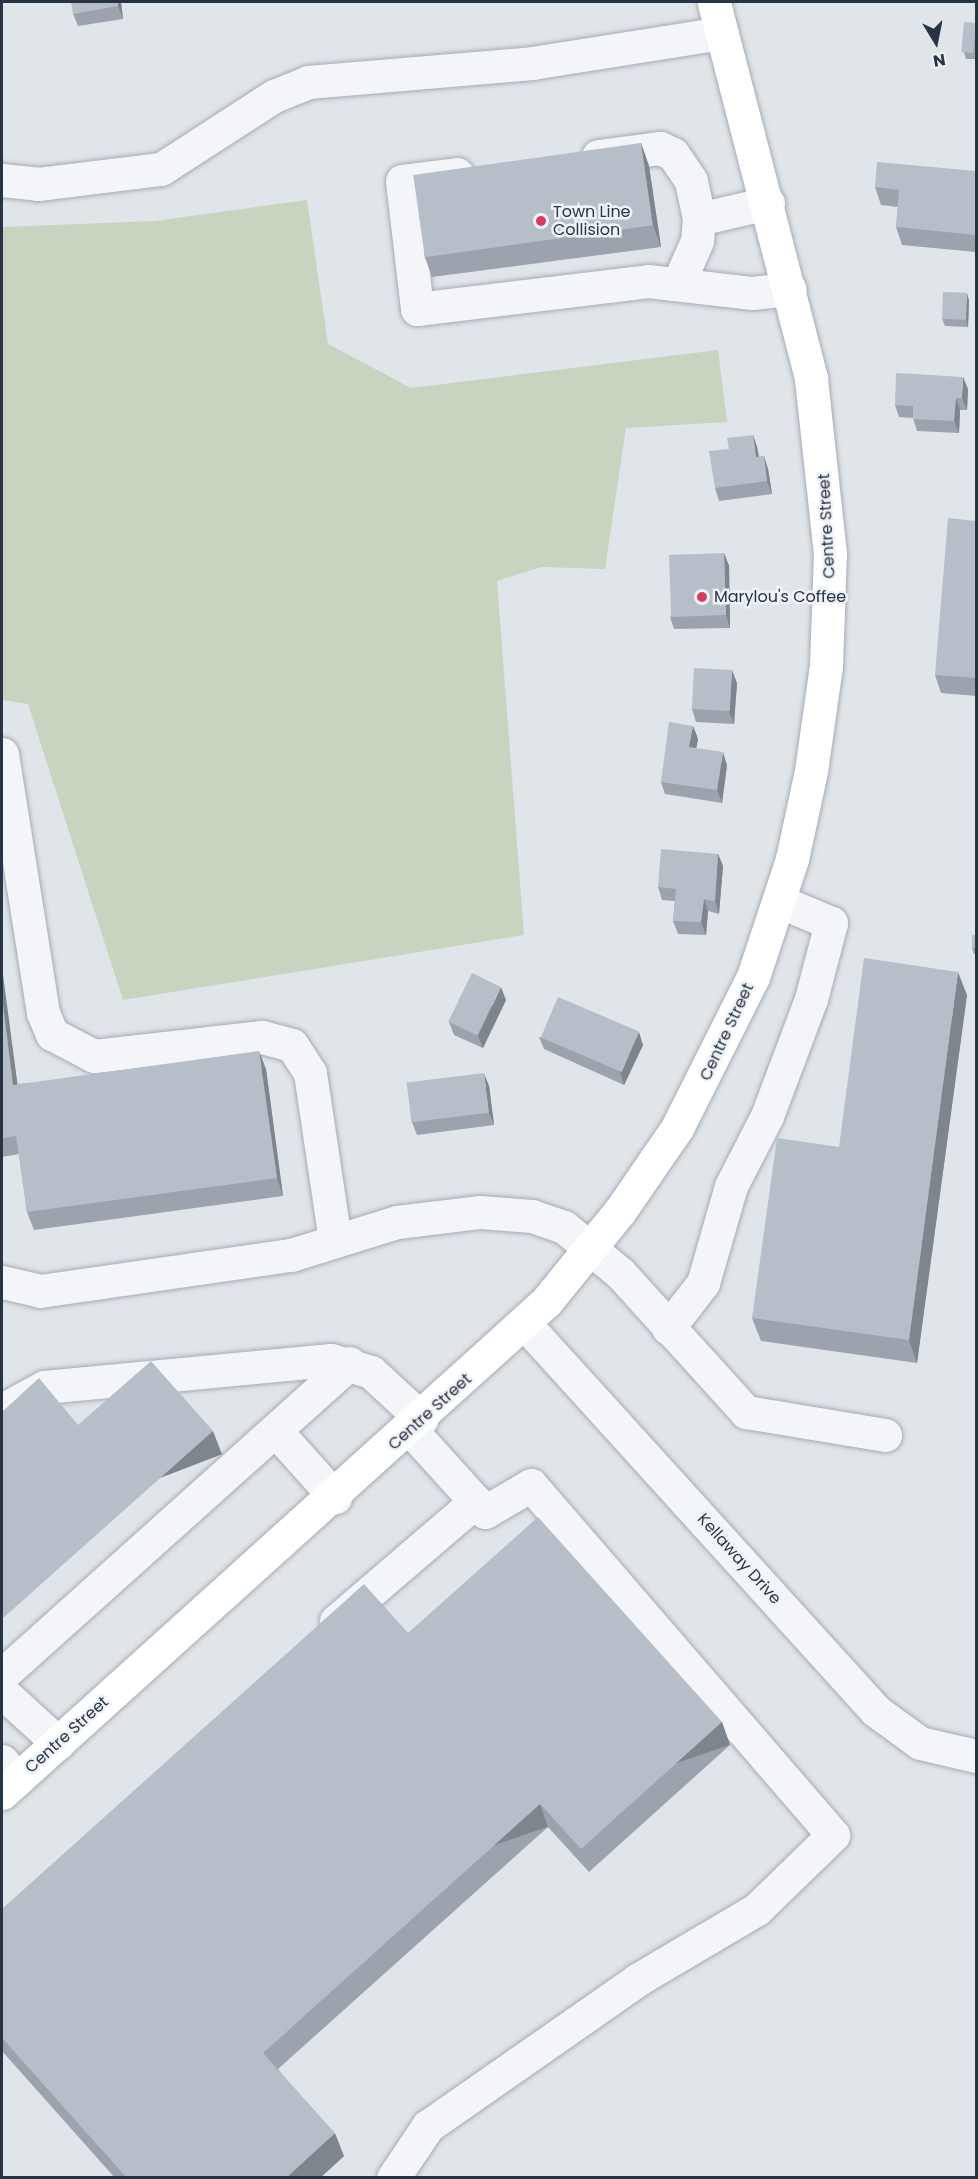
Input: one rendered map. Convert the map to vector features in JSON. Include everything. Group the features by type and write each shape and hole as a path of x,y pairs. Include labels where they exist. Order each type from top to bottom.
{"main road":[{"name":"Centre Street","path":"6,1778 58,1743 335,1497 525,1324 591,1248 651,1169 700,1089 748,987 779,901 818,736 830,592 820,429 790,289 714,2"}],"street":[{"path":"2,180 38,184 161,169 274,96 308,82 532,63 722,33"},
{"path":"566,160 660,148 673,154 691,181 699,219 697,241 678,284"},
{"path":"484,170 402,181 417,309 648,281 752,293 790,289"},
{"path":"699,219 768,203"},
{"path":"2,754 43,1013 52,1034 94,1056 262,1037 292,1045 310,1073 335,1242"},
{"path":"668,1328 704,1283 731,1186 767,1116 811,999 831,923 779,901"},
{"path":"2,1282 40,1291 291,1255 396,1222 480,1212 548,1220 591,1248 746,1412 885,1435"},
{"name":"Kellaway Drive","path":"525,1324 876,1711 920,1743 970,1755"},
{"path":"2,1410 44,1387 273,1362 350,1363 390,1386 416,1424 485,1512 531,1485 833,1835 757,1909 637,1980 428,2126 393,2178"},
{"path":"2,1675 350,1363"},
{"path":"276,1431 335,1497"},
{"path":"314,1639 476,1501"},
{"path":"2,1692 58,1743"}],"green space":[{"path":"307,200 328,344 411,388 718,350 727,422 626,428 605,569 541,567 497,581 524,935 123,1000 28,704 2,700 2,227 155,221"}],"building":[{"path":"71,2 118,2 118,6 73,14"},
{"path":"964,22 976,23 973,53 961,52"},
{"name":"Town Line Collision","path":"641,143 653,225 425,257 413,175"},
{"path":"877,162 976,171 976,235 896,227 899,190 875,187"},
{"path":"943,292 967,293 966,320 942,319"},
{"path":"896,373 963,377 962,398 956,398 954,421 913,419 913,406 895,405"},
{"path":"753,435 756,457 764,456 767,481 715,488 709,451 729,449 727,438"},
{"path":"948,518 976,521 976,678 935,675"},
{"name":"Marylou's Coffee","path":"724,553 726,615 671,617 669,555"},
{"path":"694,668 732,670 730,711 692,709"},
{"path":"669,722 693,726 689,747 723,752 717,790 661,782"},
{"path":"661,849 718,854 715,901 704,899 701,922 673,921 676,889 658,887"},
{"path":"972,935 976,935 976,948 972,948"},
{"path":"864,958 958,972 909,1340 752,1318 777,1138 839,1147"},
{"path":"472,973 501,987 477,1036 448,1022"},
{"path":"2,997 13,1085 259,1051 277,1178 27,1212 16,1136 2,1138"},
{"path":"558,997 639,1031 622,1072 541,1038"},
{"path":"484,1073 489,1113 411,1122 407,1083"},
{"path":"151,1361 213,1431 2,1619 2,1412 39,1378 78,1425"},
{"path":"538,1517 722,1722 581,1849 540,1804 263,2053 335,2133 286,2178 127,2178 2,2038 2,1909 364,1584 408,1633"}],"place":[{"name":"Town Line Collision","path":"541,221"},
{"name":"Marylou's Coffee","path":"702,597"}]}
